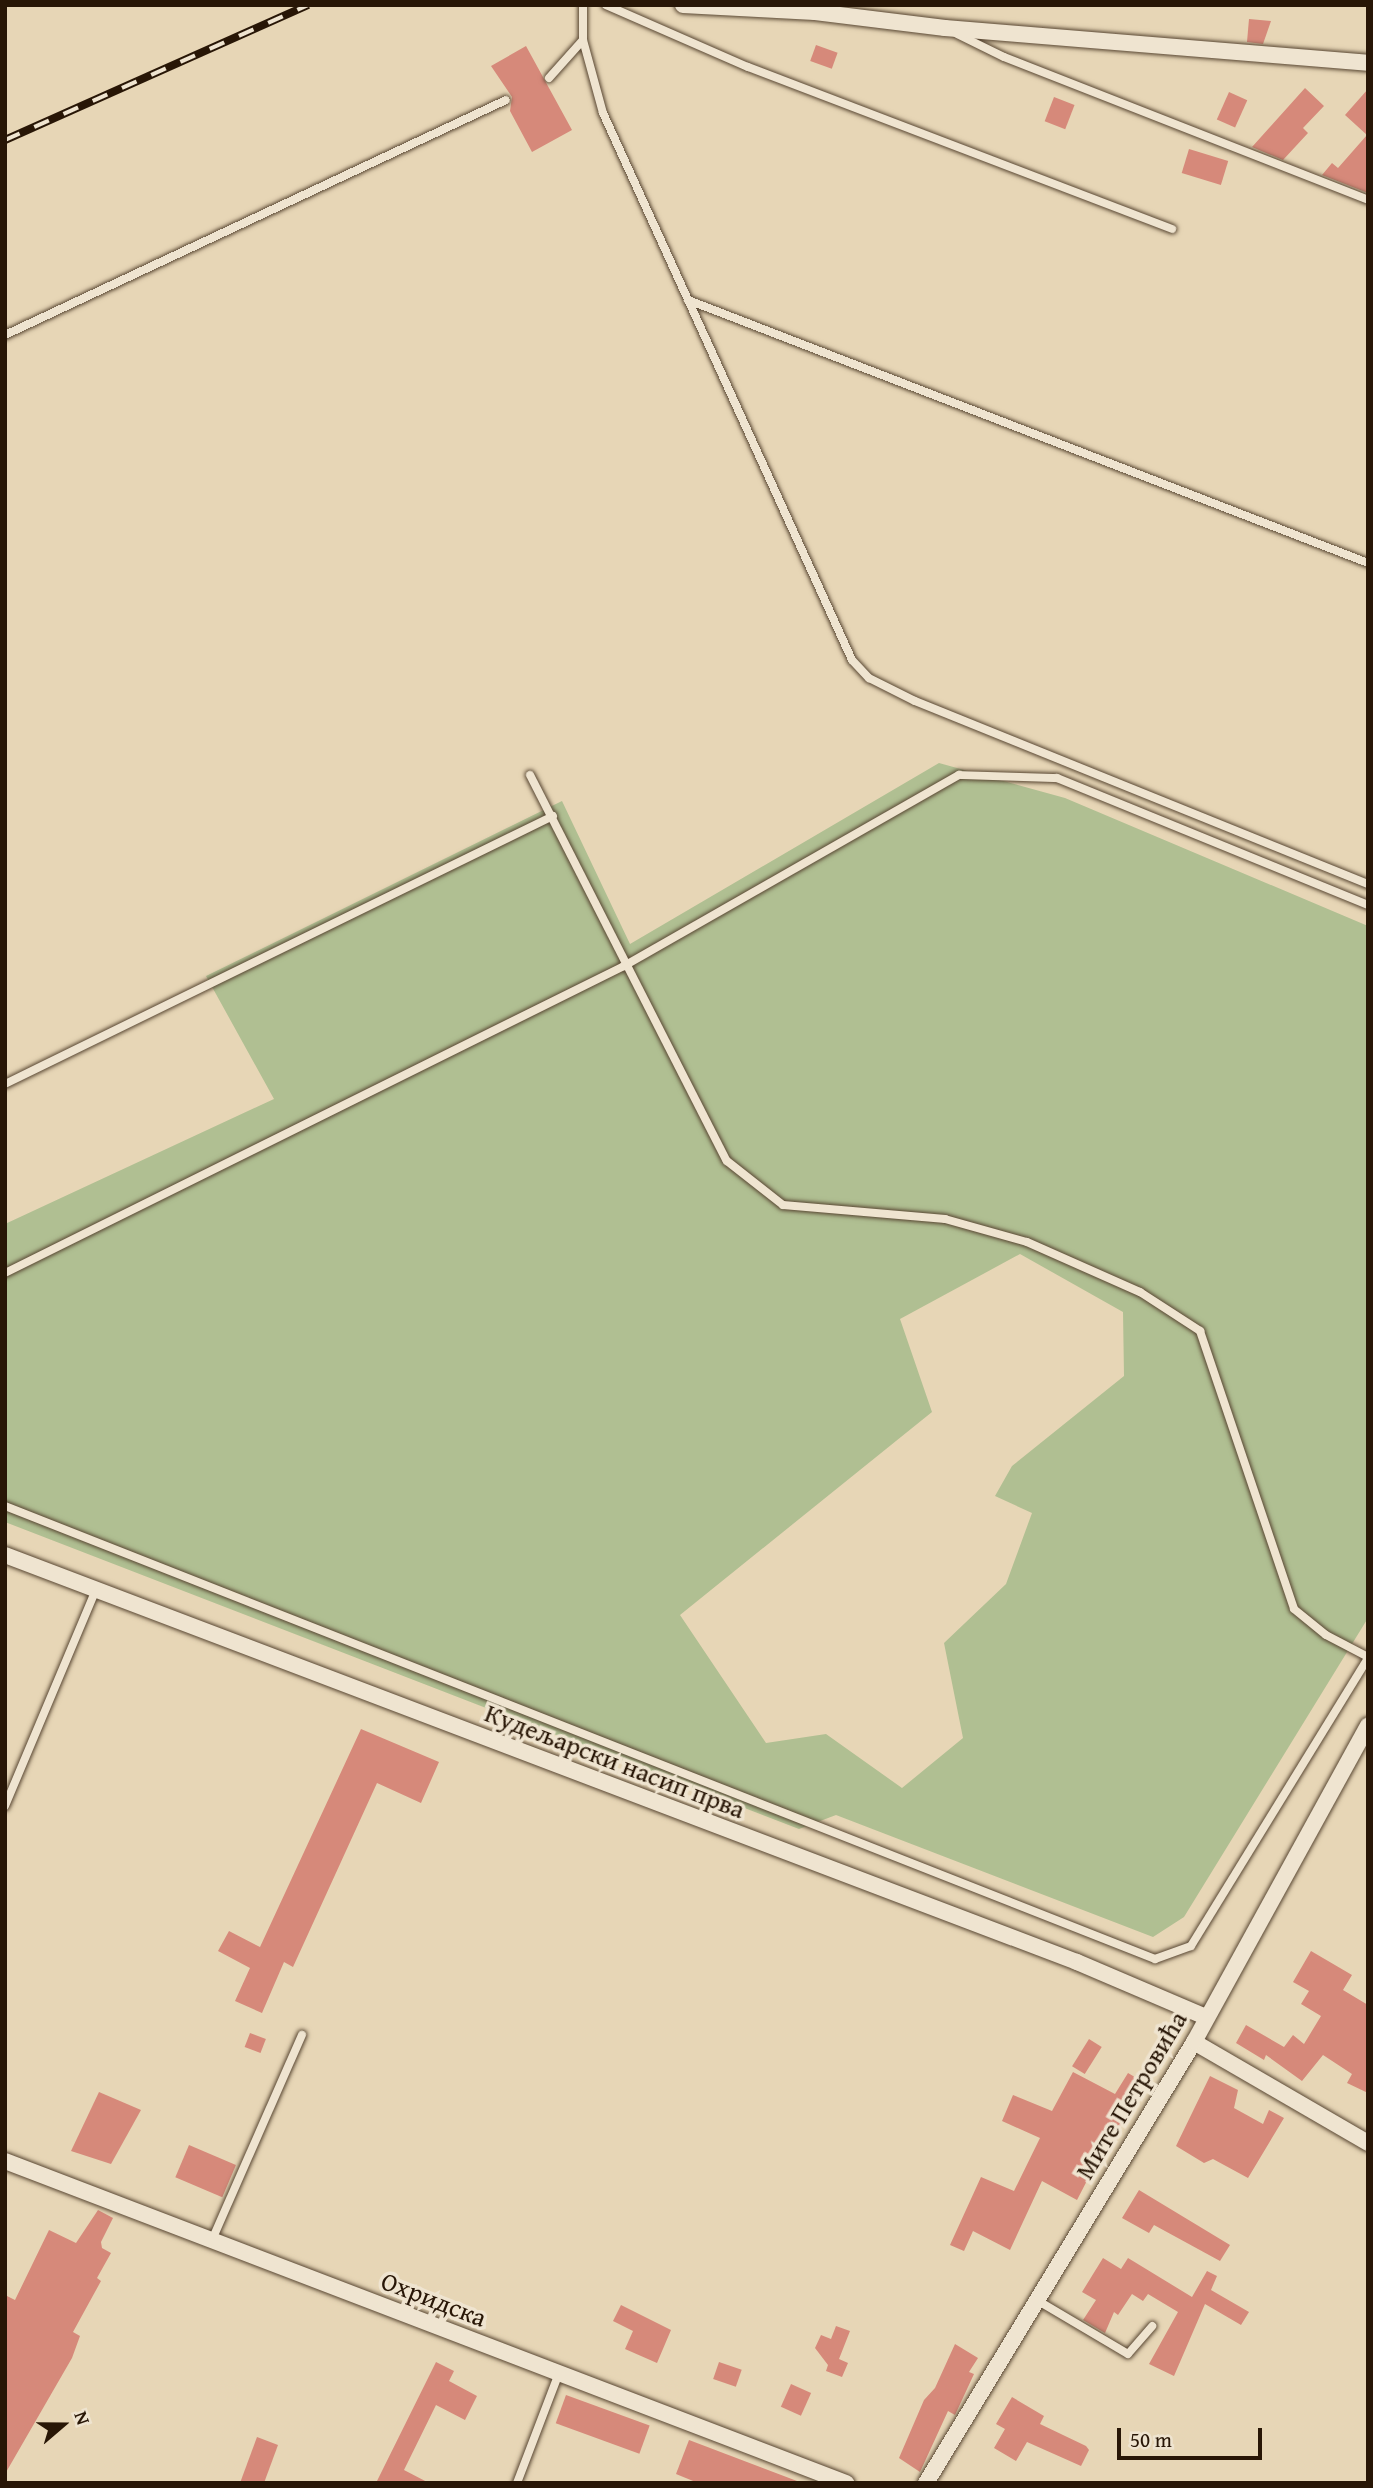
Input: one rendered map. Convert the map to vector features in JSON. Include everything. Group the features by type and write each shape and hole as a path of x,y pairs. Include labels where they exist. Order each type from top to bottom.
{"street":[{"path":"682,5 815,12 945,28 1368,63"},
{"name":"Кудељарски насип прва","path":"5,1555 1077,1962 1206,2017"},
{"name":"Мите Петровића","path":"926,2483 1035,2299 1194,2042 1368,1726"},
{"path":"1194,2042 1368,2143"},
{"name":"Охридска","path":"5,2161 846,2483"}],"lane":[{"path":"583,5 583,40 603,113 852,660 869,678 1368,884"},
{"path":"606,5 748,67 1172,229"},
{"path":"945,28 1004,57 1368,200"},
{"path":"550,78 583,40"},
{"path":"5,335 506,100"},
{"path":"688,300 1368,563"},
{"path":"5,1506 1155,1959 1191,1946 1368,1657 1326,1635 1294,1609 1200,1331 1140,1292 1027,1242 945,1219 783,1205 727,1161 624,966 553,816 530,775"},
{"path":"5,1273 624,966 959,775 1057,778 1368,905"},
{"path":"5,1084 553,816"},
{"path":"5,1806 96,1590"},
{"path":"212,2240 302,2035"},
{"path":"1035,2299 1128,2354 1152,2326"},
{"path":"517,2483 559,2373"}],"green space":[{"path":"939,763 1065,798 1368,926 1368,1618 1184,1917 1153,1937 836,1815 799,1829 5,1522 5,1224 274,1099 206,976 562,801 630,944","holes":["1020,1254 1123,1312 1124,1376 1012,1466 995,1496 1032,1513 1006,1584 944,1643 963,1738 902,1788 826,1734 766,1743 680,1615 932,1412 900,1319"]}],"building":[{"path":"1249,19 1271,21 1263,44 1247,42"},
{"path":"816,45 838,53 832,69 810,61"},
{"path":"526,46 572,130 532,152 510,111 512,97 491,66"},
{"path":"1305,88 1324,106 1303,128 1308,133 1283,160 1252,147"},
{"path":"1368,89 1368,193 1322,175 1332,163 1338,168 1367,135 1345,115"},
{"path":"1229,92 1247,100 1235,128 1217,119"},
{"path":"1054,97 1075,105 1065,129 1045,121"},
{"path":"1189,149 1228,161 1221,185 1182,173"},
{"path":"361,1729 439,1762 421,1803 377,1783 293,1967 284,1962 262,2013 235,2001 250,1968 218,1951 229,1931 260,1947"},
{"path":"1311,1951 1352,1975 1343,1990 1368,2005 1368,2093 1347,2083 1352,2074 1323,2055 1302,2081 1266,2055 1264,2060 1236,2043 1246,2025 1284,2047 1293,2035 1304,2044 1321,2016 1301,2004 1309,1991 1293,1982"},
{"path":"250,2033 266,2039 260,2053 245,2047"},
{"path":"1089,2039 1102,2047 1085,2074 1072,2066"},
{"path":"1073,2072 1115,2094 1128,2073 1145,2083 1111,2143 1101,2138 1085,2167 1092,2171 1077,2200 1042,2181 1010,2250 973,2231 964,2251 950,2245 981,2177 1014,2191 1040,2138 1002,2121 1013,2095 1052,2111"},
{"path":"1210,2076 1238,2090 1234,2108 1263,2124 1269,2110 1284,2118 1248,2178 1213,2159 1204,2163 1176,2146"},
{"path":"99,2092 141,2110 111,2164 71,2151"},
{"path":"189,2145 236,2165 222,2197 175,2177"},
{"path":"1139,2190 1230,2245 1220,2261 1154,2225 1149,2233 1122,2218"},
{"path":"98,2210 113,2218 101,2242 102,2248 111,2253 97,2278 101,2281 73,2332 80,2336 72,2358 5,2474 5,2295 15,2300 49,2230 76,2243"},
{"path":"1103,2258 1121,2269 1128,2258 1192,2297 1207,2271 1217,2276 1211,2290 1249,2312 1241,2325 1205,2304 1174,2376 1149,2364 1178,2312 1148,2294 1143,2301 1132,2294 1118,2315 1114,2312 1105,2333 1083,2320 1096,2300 1082,2292"},
{"path":"621,2305 671,2330 657,2363 625,2349 633,2331 613,2321"},
{"path":"836,2326 850,2331 839,2359 848,2363 842,2377 826,2371 828,2365 815,2348 821,2335 831,2339"},
{"path":"955,2344 978,2358 969,2372 974,2374 955,2415 948,2411 920,2472 899,2458 924,2400 935,2388"},
{"path":"436,2362 454,2371 449,2381 477,2396 465,2420 436,2405 404,2470 429,2483 376,2483"},
{"path":"719,2362 742,2370 736,2387 713,2379"},
{"path":"791,2384 811,2393 801,2416 781,2407"},
{"path":"566,2395 650,2425 639,2454 556,2423"},
{"path":"1012,2397 1044,2416 1040,2424 1086,2446 1089,2450 1081,2466 1027,2442 1016,2461 994,2448 1005,2429 996,2424"},
{"path":"257,2437 278,2445 264,2483 240,2483"},
{"path":"689,2440 797,2483 698,2483 676,2474"}],"railway":[{"path":"5,140 308,5"}]}
